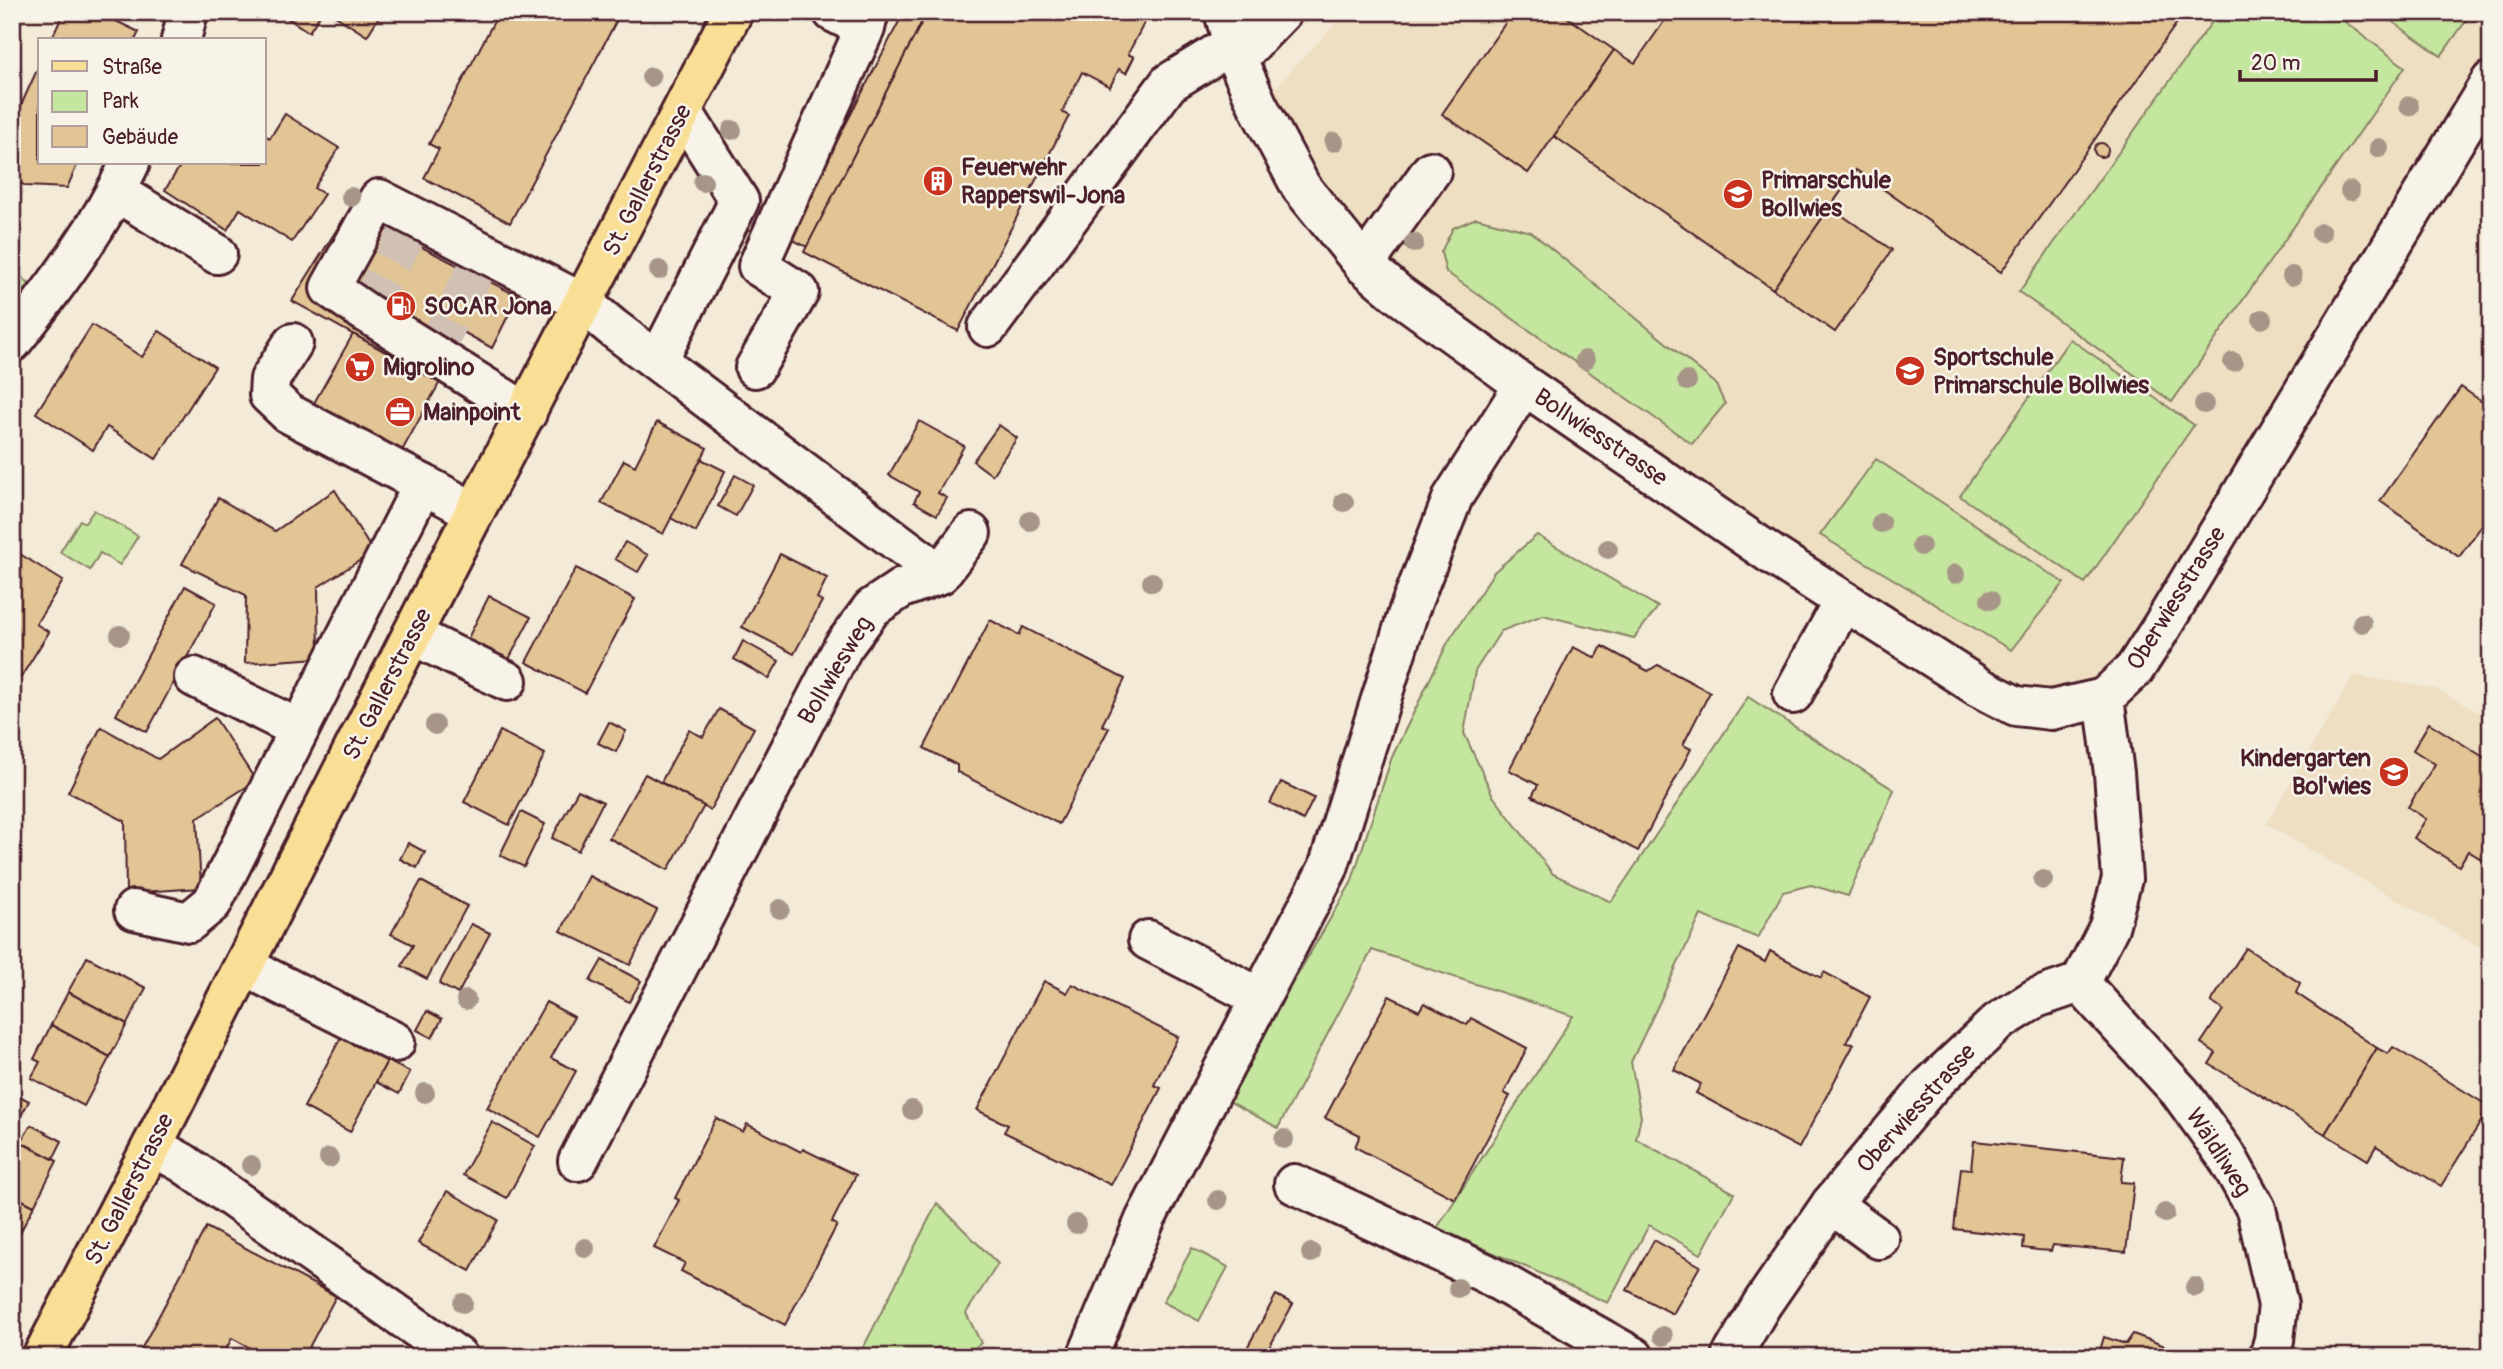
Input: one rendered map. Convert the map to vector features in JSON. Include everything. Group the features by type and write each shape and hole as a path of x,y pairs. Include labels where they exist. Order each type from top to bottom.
{"main road":[{"name":"St. Gallerstrasse","path":"42,1357 733,12"}],"street":[{"path":"182,38 188,12"},
{"path":"988,327 1169,83 1232,38 1282,12"},
{"path":"755,368 799,292 758,266 856,17"},
{"name":"Bollwiesstrasse","path":"1232,38 1258,106 1301,187 1364,265 1398,294 1524,385 1843,602 1979,687 2016,706 2051,710 2104,698"},
{"name":"Oberwiesstrasse","path":"2104,698 2134,670 2161,628 2491,81"},
{"path":"658,361 739,201 682,112"},
{"path":"1364,265 1431,171"},
{"path":"12,342 49,295 124,177 217,254"},
{"path":"527,413 330,288 379,199 583,303 940,573 971,533"},
{"path":"293,344 270,379 269,396 288,413 474,512"},
{"path":"1087,1357 1145,1220 1328,868 1409,610 1453,497 1524,385"},
{"path":"134,910 189,922 212,903 422,484"},
{"name":"Bollwiesweg","path":"578,1161 843,647 872,608 902,588 940,573"},
{"path":"1793,694 1843,602"},
{"path":"412,635 507,681"},
{"path":"194,677 299,729"},
{"path":"2080,983 2109,927 2122,879 2114,773 2104,698"},
{"path":"1148,940 1259,997"},
{"path":"244,966 395,1042"},
{"name":"Oberwiesstrasse","path":"1731,1357 1762,1304 1831,1204 1931,1085 1998,1022 2036,998 2080,983"},
{"name":"Wäldliweg","path":"2080,983 2180,1092 2227,1157 2256,1209 2278,1305 2269,1357"},
{"path":"152,1146 183,1163 458,1357"},
{"path":"1294,1184 1485,1273 1634,1357"},
{"path":"1831,1204 1879,1239"}],"shaded area":[{"name":"Sportschule Primarschule Bollwies","path":"1346,12 2491,12 2491,81 2134,670 2016,706 1398,294 1258,106"},
{"name":"Kindergarten Boľwies","path":"2354,675 2436,689 2491,719 2491,949 2481,948 2266,824"}],"green space":[{"path":"2219,12 2332,12 2405,67 2172,402 2019,292"},
{"path":"2379,12 2472,12 2441,56"},
{"path":"1476,218 1531,232 1715,383 1725,404 1692,444 1446,272 1441,252 1453,228"},
{"path":"12,268 29,284 12,308"},
{"path":"2070,339 2194,425 2085,583 1960,496"},
{"path":"1876,459 2064,583 2011,650 1820,535"},
{"path":"94,510 138,536 120,565 100,553 90,570 60,552 80,520 85,523"},
{"path":"1537,535 1658,607 1634,638 1543,615 1501,631 1475,671 1464,733 1493,796 1553,874 1611,902 1748,697 1894,790 1848,896 1811,885 1783,892 1758,938 1701,915 1631,1062 1641,1117 1636,1139 1734,1193 1701,1254 1649,1225 1608,1303 1437,1228 1573,1016 1372,950 1278,1128 1225,1099 1351,883 1392,757 1448,642 1494,572"},
{"path":"937,1203 998,1264 966,1313 981,1343 964,1357 950,1357 938,1347 926,1357 866,1357 861,1352"},
{"path":"1192,1248 1228,1267 1199,1321 1163,1302"}],"building":[{"path":"64,12 97,12 139,32 136,38 52,38"},
{"path":"278,12 322,12 309,32"},
{"path":"329,12 382,12 367,36"},
{"path":"499,12 621,12 510,223 424,178 439,149 429,144"},
{"path":"904,12 927,12 807,247 787,237"},
{"name":"Feuerwehr Rapperswil-Jona","path":"927,12 1150,12 1128,54 1134,57 1126,73 1119,69 1110,87 1082,72 1062,112 1069,116 958,331 804,252"},
{"path":"1513,12 1560,12 1614,50 1528,173 1442,114"},
{"path":"1655,12 2168,12 2179,20 2001,272 1856,170 1773,289 1554,136 1614,50 1635,63 1665,20"},
{"path":"37,70 38,164 78,164 67,188 26,186 12,179 12,125"},
{"path":"285,114 339,148 314,188 324,194 292,242 240,209 227,230 165,190 181,164 266,164 266,136 270,138"},
{"path":"2098,143 2104,143 2108,150 2104,157 2098,157 2094,153 2094,147"},
{"path":"1830,207 1892,250 1835,332 1773,289"},
{"path":"349,210 518,296 492,348 463,332 440,382 292,301"},
{"path":"92,325 142,357 159,331 215,367 156,459 107,427 93,450 36,413"},
{"path":"353,334 440,382 398,458 310,410"},
{"path":"2461,387 2491,408 2491,513 2459,557 2380,501"},
{"path":"919,421 964,446 938,493 947,498 937,515 914,502 919,492 889,475"},
{"path":"657,422 707,448 663,534 601,503 624,460 635,466"},
{"path":"999,425 1017,438 992,475 973,461"},
{"path":"701,459 725,471 696,532 671,518"},
{"path":"735,475 753,485 736,516 718,506"},
{"path":"335,490 373,552 318,587 319,658 245,663 246,595 182,564 218,498 275,531"},
{"path":"625,542 648,555 638,572 615,559"},
{"path":"12,549 63,581 36,624 49,632 21,677 12,671"},
{"path":"780,554 827,578 817,598 822,601 794,654 742,627"},
{"path":"576,568 635,599 585,693 526,662"},
{"path":"185,586 216,603 147,732 116,715"},
{"path":"489,596 531,617 507,663 466,642"},
{"path":"990,620 1019,635 1023,627 1125,679 1102,725 1109,728 1059,824 957,772 957,765 924,748"},
{"path":"743,641 779,661 769,679 734,659"},
{"path":"1602,646 1648,671 1658,665 1710,692 1683,745 1691,749 1638,851 1532,796 1538,785 1509,770 1573,647 1596,658"},
{"path":"719,709 754,728 710,810 661,782 689,730 703,737"},
{"path":"215,718 256,781 197,818 201,888 126,893 125,821 68,792 101,727 158,759"},
{"path":"609,722 626,731 616,752 598,743"},
{"path":"2429,723 2485,758 2491,750 2491,865 2468,851 2459,866 2414,838 2426,819 2408,807 2435,764 2413,750"},
{"path":"500,731 545,754 509,825 464,802"},
{"path":"645,774 704,806 668,870 609,838"},
{"path":"1281,782 1314,798 1303,820 1270,803"},
{"path":"578,790 603,802 578,851 552,838"},
{"path":"521,812 545,824 524,867 500,855"},
{"path":"408,843 425,852 417,868 400,859"},
{"path":"589,876 657,910 630,965 561,931"},
{"path":"421,881 467,906 427,979 402,966 413,945 391,934"},
{"path":"471,924 490,933 458,994 439,984"},
{"path":"1739,948 1765,962 1770,951 1821,978 1824,972 1870,997 1846,1043 1854,1044 1799,1148 1696,1093 1701,1084 1674,1070"},
{"path":"2246,948 2300,983 2296,993 2377,1048 2325,1134 2209,1064 2216,1053 2201,1043 2223,1010 2211,1002"},
{"path":"87,957 146,988 127,1024 68,992"},
{"path":"602,960 641,981 629,1002 590,981"},
{"path":"1044,981 1067,993 1072,984 1178,1037 1154,1085 1161,1088 1111,1185 1004,1132 1008,1125 977,1110"},
{"path":"68,992 127,1024 110,1057 51,1025"},
{"path":"1389,996 1419,1011 1424,1003 1467,1025 1471,1018 1527,1048 1504,1093 1510,1096 1455,1199 1355,1147 1360,1135 1325,1118"},
{"path":"546,1002 574,1017 551,1058 576,1071 540,1137 487,1108"},
{"path":"427,1011 442,1019 432,1038 417,1030"},
{"path":"51,1025 110,1057 84,1106 31,1078 40,1062 34,1059"},
{"path":"341,1037 387,1061 350,1132 304,1107"},
{"path":"2393,1047 2490,1107 2441,1186 2376,1146 2368,1160 2325,1134 2377,1048 2388,1054"},
{"path":"387,1061 410,1072 399,1094 376,1082"},
{"path":"12,1092 29,1101 21,1116 12,1111"},
{"path":"716,1118 743,1132 747,1124 801,1152 803,1149 856,1175 832,1222 837,1225 785,1325 681,1271 685,1263 654,1248 679,1200 675,1198"},
{"path":"492,1122 535,1146 507,1198 463,1175"},
{"path":"31,1125 62,1141 53,1159 21,1142"},
{"path":"12,1138 57,1161 34,1206 12,1195"},
{"path":"1974,1141 2124,1157 2121,1182 2134,1183 2126,1252 2053,1245 2051,1251 2023,1248 2024,1237 1954,1229 1961,1168 1971,1169"},
{"path":"447,1191 498,1220 470,1271 418,1243"},
{"path":"12,1195 34,1206 13,1246 12,1246"},
{"path":"206,1227 336,1296 304,1357 267,1357 232,1338 222,1357 137,1357"},
{"path":"1654,1240 1700,1266 1673,1314 1627,1290"},
{"path":"1276,1295 1293,1304 1264,1357 1242,1357"},
{"path":"2133,1334 2194,1357 2098,1357 2104,1337 2126,1344"},
{"path":"1813,1352 1864,1357 1812,1357"}],"tunnel":[{"path":"365,312 416,218"},
{"path":"432,354 485,253"}],"place":[{"name":"Feuerwehr Rapperswil-Jona","path":"938,181"},
{"name":"Primarschule Bollwies","path":"1738,194"},
{"name":"SOCAR Jona","path":"401,306"},
{"name":"Migrolino","path":"360,367"},
{"name":"Sportschule Primarschule Bollwies","path":"1910,371"},
{"name":"Mainpoint","path":"400,412"},
{"name":"Kindergarten Boľwies","path":"2394,772"}]}
